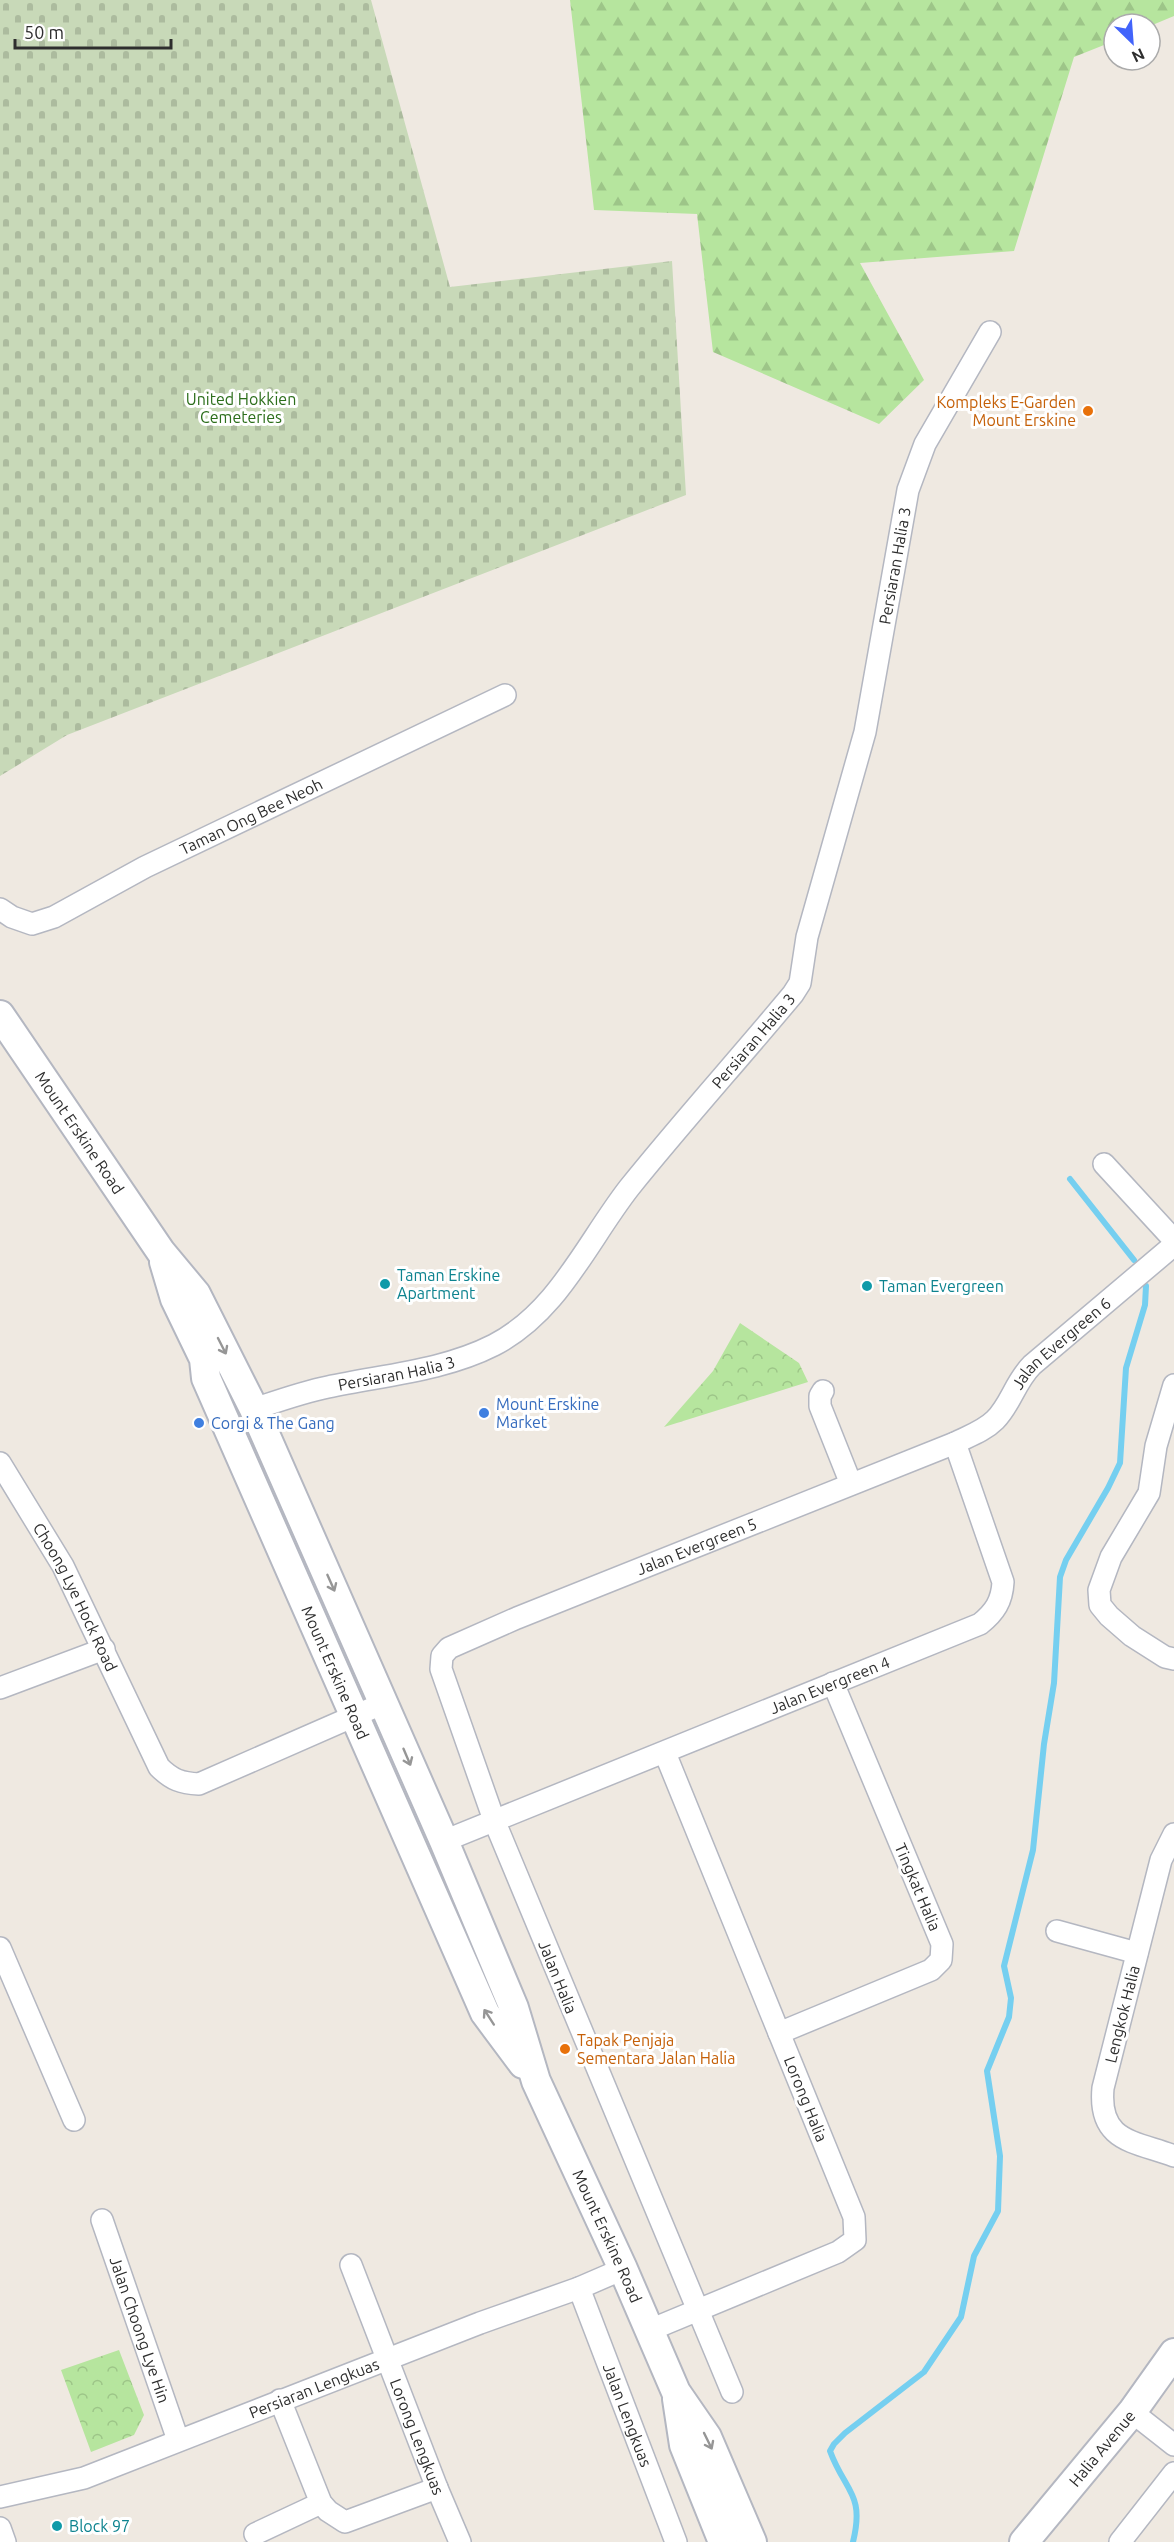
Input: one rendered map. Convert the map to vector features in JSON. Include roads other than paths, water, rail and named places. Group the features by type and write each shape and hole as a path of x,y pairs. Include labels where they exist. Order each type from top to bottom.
{"main road":[{"name":"Mount Erskine Road","path":"0,1015 161,1252 196,1294 254,1409 444,1841 514,2008 536,2081 676,2392 707,2437 752,2542"},
{"name":"Mount Erskine Road","path":"161,1252 175,1299 204,1359 206,1378 485,2013 536,2081"},
{"path":"204,1359 217,1374 231,1402 242,1410 254,1409"},
{"path":"254,1409 248,1418 248,1431 258,1463 290,1536 292,1575"},
{"path":"381,1773 400,1783 424,1833 432,1839 444,1841"},
{"path":"444,1841 438,1846 434,1861 459,1919 463,1961"},
{"name":"Halia Avenue","path":"1024,2542 1132,2412 1174,2353"},
{"name":"Mount Erskine Road","path":"676,2392 684,2445 723,2542"}],"street":[{"name":"Persiaran Halia 3","path":"254,1409 328,1387 370,1381 458,1360 494,1345 520,1329 557,1293 629,1189 793,994 800,983 807,937 865,732 908,490 925,444 990,332"},
{"name":"Taman Ong Bee Neoh","path":"0,909 12,917 32,924 54,917 145,867 505,694"},
{"path":"1104,1164 1174,1240"},
{"name":"Jalan Evergreen 6","path":"955,1443 986,1428 994,1420 1023,1374 1174,1245"},
{"path":"1174,1384 1156,1446 1149,1493 1111,1557 1099,1590 1100,1605 1109,1616 1132,1636 1165,1657 1174,1659"},
{"path":"823,1391 820,1396 820,1406 851,1484"},
{"name":"Jalan Evergreen 5","path":"442,1656 449,1648 517,1618 955,1443"},
{"name":"Jalan Evergreen 4","path":"444,1841 980,1624 990,1616 999,1603 1003,1582 955,1443"},
{"name":"Choong Lye Hock Road","path":"0,1463 63,1566 159,1767 170,1778 182,1783 199,1784 384,1703"},
{"path":"0,1688 104,1649"},
{"name":"Jalan Halia","path":"442,1656 441,1669 494,1820 732,2392"},
{"name":"Tingkat Halia","path":"779,2033 932,1970 941,1960 942,1944 833,1683"},
{"name":"Lorong Halia","path":"650,2330 838,2252 855,2240 855,2217 665,1753"},
{"name":"Lengkok Halia","path":"1174,1834 1161,1860 1103,2088 1104,2115 1108,2126 1118,2135 1174,2156"},
{"path":"1057,1931 1137,1953"},
{"path":"0,1948 74,2120"},
{"name":"Jalan Choong Lye Hin","path":"102,2220 178,2440"},
{"name":"Lorong Lengkuas","path":"351,2265 460,2542"},
{"name":"Persiaran Lengkuas","path":"0,2497 84,2478 279,2400 623,2270"},
{"name":"Jalan Lengkuas","path":"579,2288 676,2542"},
{"path":"279,2400 321,2503 328,2511 345,2522 437,2488"},
{"path":"1132,2412 1174,2445"},
{"path":"1120,2542 1174,2473"},
{"path":"255,2534 321,2503"},
{"path":"0,2528 5,2542"}],"waterway":[{"path":"1070,1179 1134,1260"},
{"path":"853,2542 857,2513 855,2502 830,2451 845,2433 924,2372 961,2317 974,2256 998,2211 1000,2156 987,2071 1009,2017 1011,1998 1004,1966 1033,1850 1044,1744 1054,1683 1060,1577 1066,1560 1120,1463 1126,1368 1145,1305 1146,1286"}],"place":[{"name":"Kompleks E-Garden Mount Erskine","path":"1088,411"},
{"name":"Taman Erskine Apartment","path":"385,1284"},
{"name":"Taman Evergreen","path":"867,1286"},
{"name":"Mount Erskine Market","path":"484,1413"},
{"name":"Corgi & The Gang","path":"199,1423"},
{"name":"Tapak Penjaja Sementara Jalan Halia","path":"565,2049"},
{"name":"Block 97","path":"57,2526"}],"park label":[{"name":"United Hokkien Cemeteries","path":"241,408"}]}
